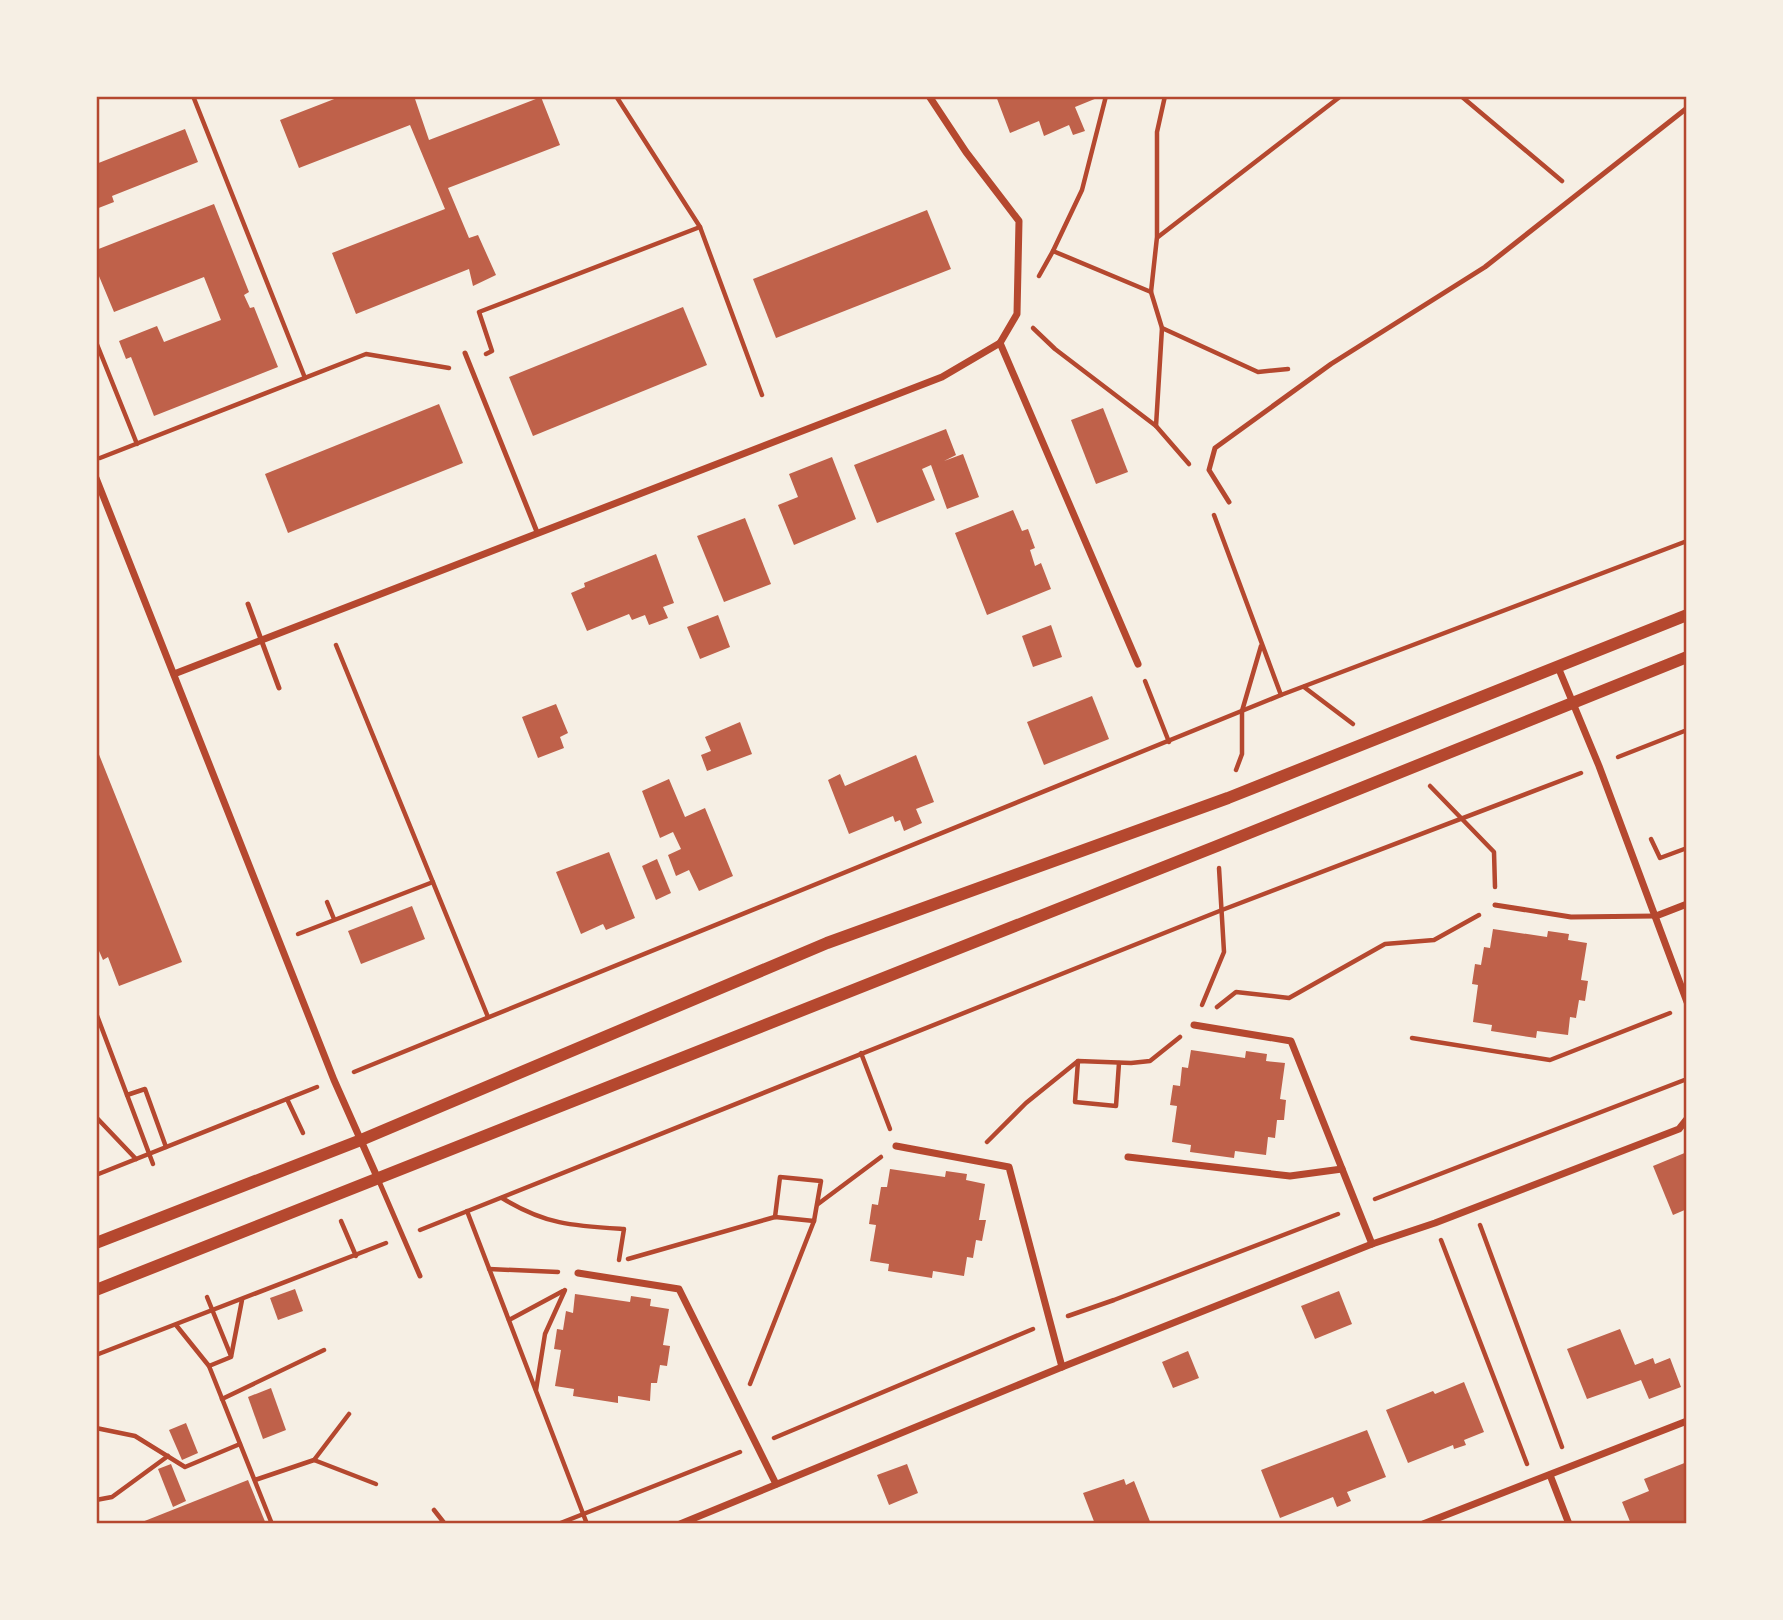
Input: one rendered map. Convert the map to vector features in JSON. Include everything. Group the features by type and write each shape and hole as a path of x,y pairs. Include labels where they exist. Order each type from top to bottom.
{"street":[{"path":"174,674 942,377 1000,343 1017,314 1019,221 966,152 929,96"},
{"path":"1000,343 1138,664"},
{"path":"96,478 334,1080 378,1179"},
{"path":"96,1243 361,1140 827,943 1228,798 1687,615"},
{"path":"96,1290 1687,657"},
{"path":"1558,667 1599,766 1687,1002"},
{"path":"1656,916 1687,904"},
{"path":"1194,1025 1291,1041 1372,1244"},
{"path":"680,1524 1062,1367 1372,1244 1435,1223 1679,1129 1687,1119"},
{"path":"896,1146 1009,1167 1062,1367"},
{"path":"1128,1157 1290,1176 1342,1170"},
{"path":"578,1273 679,1289 776,1484"},
{"path":"1423,1524 1687,1421"},
{"path":"1550,1475 1569,1524"}],"lane":[{"path":"1229,502 1209,470 1215,448 1331,364 1485,267 1687,108"},
{"path":"465,354 537,532"},
{"path":"248,604 279,688"},
{"path":"1495,905 1571,917 1656,916"},
{"path":"378,1179 420,1276"}],"path":[{"path":"193,96 305,378"},
{"path":"615,96 700,227 762,395"},
{"path":"1106,96 1082,190 1054,251 1017,314 1055,349 1156,426 1191,467"},
{"path":"1156,426 1161,328 1151,292 1157,237 1157,132 1165,96"},
{"path":"1157,237 1341,96"},
{"path":"1461,96 1576,193"},
{"path":"96,460 366,354 450,368 492,351 479,312 700,227"},
{"path":"1054,251 1151,292"},
{"path":"1161,328 1258,372 1331,364"},
{"path":"96,342 137,444"},
{"path":"1210,502 1281,695"},
{"path":"96,1175 1281,695 1687,541"},
{"path":"336,645 488,1017"},
{"path":"1138,664 1169,742"},
{"path":"96,1355 356,1256 1222,910 1687,730"},
{"path":"1617,757 1622,770"},
{"path":"1649,833 1660,858 1687,848"},
{"path":"298,934 433,881"},
{"path":"327,902 334,919"},
{"path":"969,1159 1026,1103 1078,1060 1119,1063 1150,1061 1236,992 1289,998 1385,944 1434,940 1495,905"},
{"path":"1194,1025 1224,952 1222,910"},
{"path":"1412,1038 1550,1060 1675,1011"},
{"path":"96,1013 153,1164"},
{"path":"817,1205 896,1146 861,1053"},
{"path":"1078,1060 1075,1102 1116,1106 1119,1063"},
{"path":"558,1524 757,1446 1050,1322 1115,1300 1687,1079"},
{"path":"127,1095 145,1089 166,1147"},
{"path":"287,1099 303,1133"},
{"path":"96,1117 136,1159"},
{"path":"739,1411 814,1221 821,1181 780,1177 775,1217"},
{"path":"501,1197 527,1213 557,1223 624,1229 618,1261 775,1217 814,1221"},
{"path":"1473,1208 1569,1466"},
{"path":"467,1211 587,1524"},
{"path":"341,1221 356,1256"},
{"path":"1435,1223 1533,1480"},
{"path":"489,1269 578,1273"},
{"path":"509,1320 593,1275"},
{"path":"536,1391 545,1334 565,1290"},
{"path":"207,1297 231,1357"},
{"path":"231,1357 242,1300"},
{"path":"176,1325 209,1366 272,1524"},
{"path":"222,1399 324,1350"},
{"path":"209,1366 231,1357"},
{"path":"255,1480 314,1460 349,1414"},
{"path":"96,1428 135,1436 185,1466 240,1444"},
{"path":"96,1500 112,1497 168,1456"},
{"path":"314,1460 376,1484"},
{"path":"434,1510 444,1524"}],"building":[{"path":"342,96 414,96 429,140 541,97 560,145 448,188 469,238 478,235 496,275 473,286 469,269 356,314 332,253 445,209 410,125 299,168 280,120"},
{"path":"996,96 1102,96 1075,107 1085,131 1073,135 1069,125 1044,136 1039,121 1010,133"},
{"path":"185,129 198,162 112,196 114,202 96,209 96,164"},
{"path":"214,204 249,292 244,295 250,308 254,307 278,367 154,416 131,357 126,359 119,341 157,326 164,342 221,320 204,277 114,312 96,269 96,250"},
{"path":"927,210 951,269 776,338 753,279"},
{"path":"683,307 707,365 533,436 509,377"},
{"path":"439,404 463,463 288,533 265,474"},
{"path":"1103,408 1128,472 1096,484 1071,420"},
{"path":"946,429 956,455 944,461 963,454 979,497 947,509 931,465 922,469 935,500 877,523 854,465"},
{"path":"832,457 856,519 794,545 778,505 798,497 789,474"},
{"path":"1013,510 1022,531 1028,529 1035,548 1030,550 1035,566 1041,563 1051,589 987,615 955,533"},
{"path":"745,518 771,584 724,602 697,536"},
{"path":"656,554 674,603 663,607 668,618 649,625 645,615 632,620 629,614 587,631 571,593 585,587 584,583"},
{"path":"718,615 730,647 700,659 687,627"},
{"path":"1051,625 1062,657 1033,667 1022,636"},
{"path":"1092,696 1109,739 1044,765 1027,722"},
{"path":"556,704 568,733 560,737 564,748 538,758 522,717"},
{"path":"740,722 752,754 707,771 701,755 711,751 705,737"},
{"path":"96,747 182,962 119,986 108,957 103,960 96,944"},
{"path":"916,755 934,802 916,809 922,823 904,831 900,820 895,822 893,816 849,834 828,780 840,774 845,786"},
{"path":"669,779 685,817 705,808 733,876 699,891 689,870 676,876 668,855 681,849 673,832 660,838 642,791"},
{"path":"609,852 635,918 606,930 603,924 581,934 556,872"},
{"path":"657,859 671,893 656,900 642,866"},
{"path":"412,906 425,939 361,964 348,931"},
{"path":"1493,929 1547,937 1548,931 1569,934 1568,940 1587,943 1581,980 1588,981 1585,1001 1579,1000 1576,1018 1570,1017 1568,1035 1537,1031 1536,1038 1491,1031 1492,1025 1473,1022 1478,985 1472,984 1475,964 1481,965 1484,947 1490,948"},
{"path":"1191,1050 1245,1058 1246,1051 1267,1054 1266,1061 1285,1063 1280,1099 1286,1100 1284,1120 1277,1120 1275,1138 1268,1137 1266,1155 1235,1151 1234,1158 1190,1152 1191,1145 1172,1142 1177,1106 1170,1105 1173,1085 1180,1086 1182,1067 1188,1068"},
{"path":"1687,1152 1687,1209 1673,1215 1653,1166"},
{"path":"890,1169 945,1177 946,1171 967,1174 966,1180 985,1184 979,1220 986,1220 982,1241 976,1240 973,1258 967,1257 964,1276 933,1271 932,1278 888,1271 889,1264 870,1261 876,1225 869,1224 872,1204 878,1205 881,1187 887,1187"},
{"path":"295,1289 303,1311 278,1320 270,1298"},
{"path":"1339,1291 1352,1324 1315,1339 1301,1306"},
{"path":"575,1294 630,1302 631,1296 651,1299 650,1306 669,1309 663,1345 670,1346 667,1366 660,1365 657,1383 651,1383 650,1401 618,1396 618,1403 573,1396 574,1389 555,1386 561,1350 554,1349 557,1329 563,1330 566,1311 573,1313"},
{"path":"1620,1329 1635,1365 1653,1358 1655,1364 1670,1358 1681,1387 1649,1399 1641,1380 1587,1399 1567,1349"},
{"path":"1188,1351 1199,1378 1173,1388 1162,1362"},
{"path":"1464,1382 1484,1432 1464,1440 1466,1445 1454,1449 1453,1445 1408,1463 1386,1410"},
{"path":"271,1388 286,1430 263,1439 248,1397"},
{"path":"186,1423 198,1453 182,1460 169,1430"},
{"path":"1367,1430 1386,1477 1347,1492 1351,1501 1337,1507 1333,1497 1280,1518 1261,1470"},
{"path":"1687,1462 1687,1524 1631,1524 1622,1502 1649,1491 1644,1479"},
{"path":"171,1464 186,1501 173,1507 158,1469"},
{"path":"907,1464 918,1493 889,1505 877,1475"},
{"path":"1124,1479 1126,1485 1134,1481 1151,1524 1095,1524 1083,1493"},
{"path":"248,1480 266,1524 137,1524"}]}
